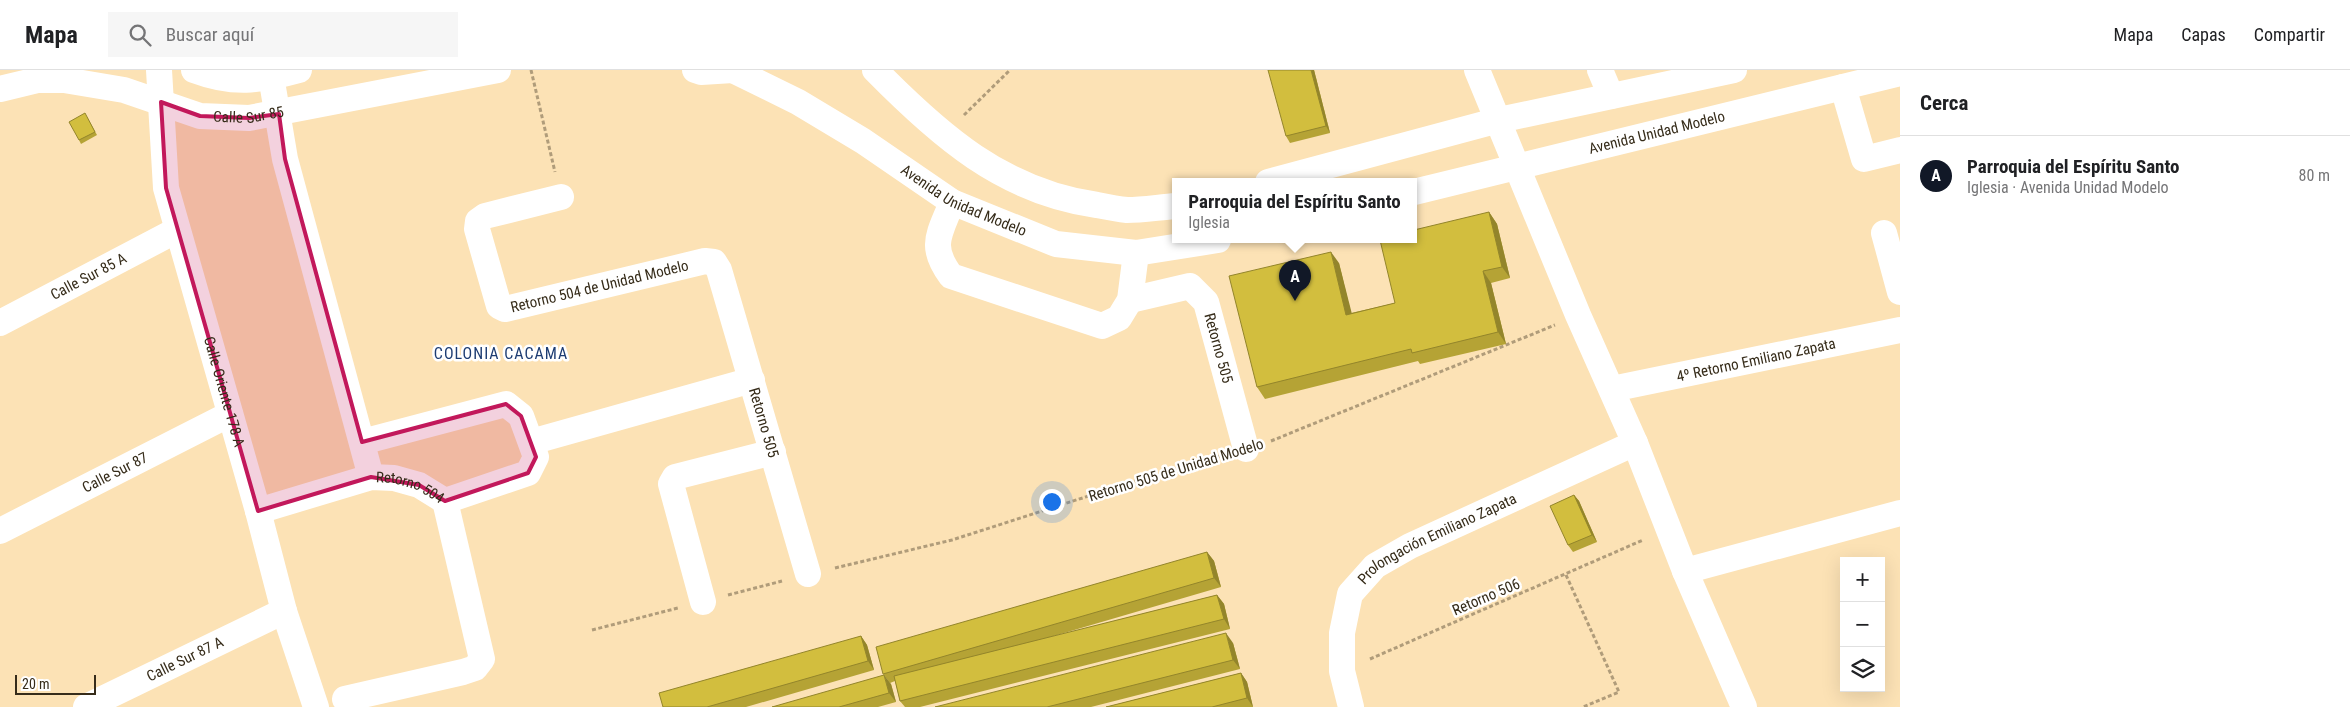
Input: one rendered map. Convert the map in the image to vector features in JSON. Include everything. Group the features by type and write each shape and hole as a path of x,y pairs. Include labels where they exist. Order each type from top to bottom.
{"street":[{"name":"Calle Oriente 178 A","path":"160,70 166,188 258,511 284,611 316,707"},
{"path":"194,70 217,78 247,80 299,70"},
{"name":"Calle Sur 85","path":"0,89 37,80 64,80 89,77 200,116 249,118 279,114 498,70"},
{"path":"695,70 701,72 733,70"},
{"name":"Avenida Unidad Modelo","path":"733,70 798,102 863,141 952,202 1056,244 1136,252 1198,243"},
{"path":"875,70 944,135 980,162 1029,188 1075,202 1126,210 1172,206"},
{"path":"1477,70 1578,315 1635,443 1685,571 1744,707"},
{"path":"1600,70 1611,96"},
{"path":"1283,178 1499,120 1732,70"},
{"name":"Avenida Unidad Modelo","path":"1417,191 1900,73"},
{"path":"271,74 285,159 371,477"},
{"path":"1843,88 1864,159 1900,150"},
{"name":"Retorno 504 de Unidad Modelo","path":"562,197 485,216 478,221 477,229 500,306 505,309 705,261 714,262 719,270"},
{"path":"952,202 936,244 940,261 951,276 1102,326 1119,318 1130,300 1136,252"},
{"name":"Calle Sur 85 A","path":"0,323 177,230"},
{"path":"1884,233 1900,292"},
{"name":"Retorno 505","path":"719,270 808,574"},
{"name":"Retorno 505","path":"1130,300 1190,286 1206,302 1246,449"},
{"name":"4º Retorno Emiliano Zapata","path":"1612,389 1900,330"},
{"path":"531,442 752,380"},
{"name":"Retorno 504","path":"258,511 371,477 394,478 419,485 445,501 528,473 536,457 521,416 506,404 362,442"},
{"name":"Calle Sur 87","path":"0,531 230,414"},
{"name":"Prolongación Emiliano Zapata","path":"1351,707 1342,672 1342,633 1350,594 1374,566 1410,546 1635,443"},
{"path":"703,602 671,484 675,477 773,452"},
{"path":"345,699 463,672 475,668 482,659 445,501"},
{"path":"1685,571 1900,513"},
{"name":"Calle Sur 87 A","path":"86,707 284,611"}],"path":[{"path":"532,70 562,197"},
{"path":"944,135 1010,70"},
{"name":"Retorno 505 de Unidad Modelo","path":"592,630 808,574 952,540 1158,474 1246,449 1274,440 1578,315"},
{"name":"Retorno 506","path":"1342,672 1639,542"},
{"path":"1566,575 1619,692 1583,707"}],"highlighted area":[{"path":"161,102 200,116 249,118 279,114 285,159 362,442 506,404 521,416 536,457 528,473 445,501 419,485 371,477 258,511 166,188"}],"building":[{"path":"1268,70 1311,70 1326,126 1286,136"},
{"path":"85,113 95,132 79,140 69,122"},
{"path":"1489,212 1502,267 1483,271 1498,332 1412,353 1411,349 1257,387 1229,276 1331,252 1346,315 1395,303 1381,243 1417,243 1417,229"},
{"path":"1574,495 1592,535 1568,545 1550,506"},
{"path":"1207,552 1214,578 883,674 876,647"},
{"path":"1217,595 1224,619 900,701 894,676"},
{"path":"1226,633 1233,660 1047,707 935,707"},
{"path":"861,636 868,661 707,707 663,707 659,693"},
{"path":"1241,673 1247,698 1212,707 1106,707"},
{"path":"884,675 889,693 839,707 772,707"}],"place":[{"name":"Parroquia del Espíritu Santo","path":"1295,301"}],"district":[{"name":"COLONIA CACAMA","path":"501,353"}]}
